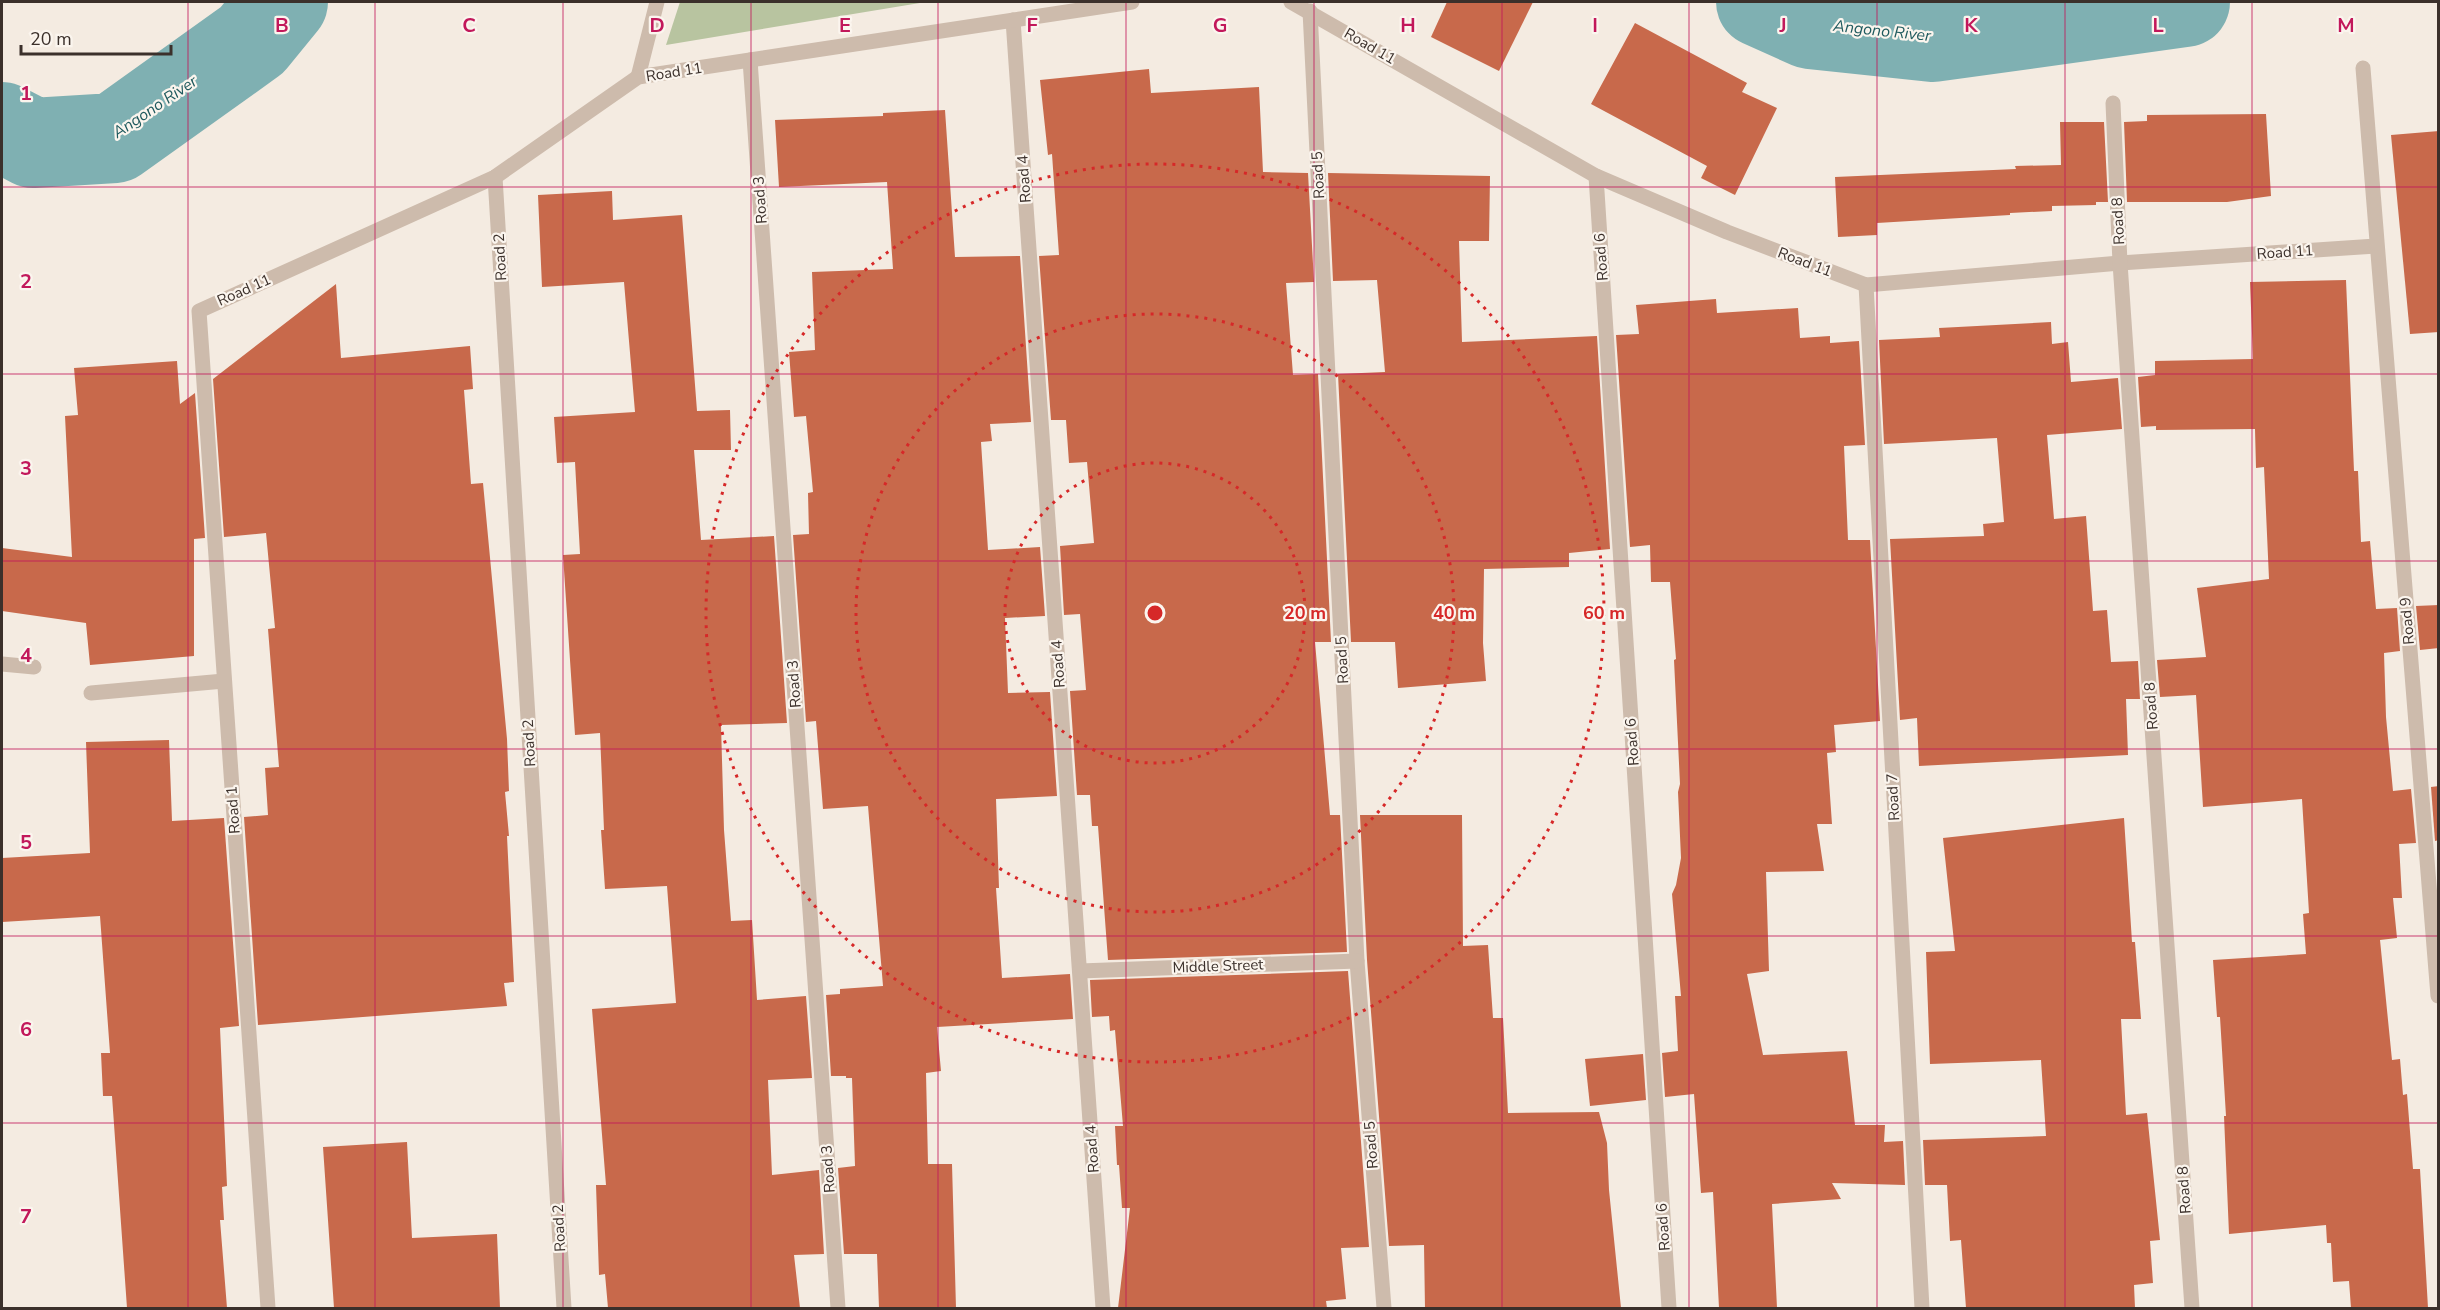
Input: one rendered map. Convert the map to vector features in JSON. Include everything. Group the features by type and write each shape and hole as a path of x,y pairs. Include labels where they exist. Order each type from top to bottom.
{"street":[{"path":"638,77 657,2"},
{"name":"Road 11","path":"199,311 495,177 638,77 1132,2"},
{"name":"Road 11","path":"1291,2 1596,176 1726,231 1866,285 2120,263 2376,246"},
{"name":"Road 5","path":"1310,11 1357,962 1384,1308"},
{"name":"Road 4","path":"1013,20 1102,1308"},
{"name":"Road 3","path":"750,60 838,1308"},
{"name":"Road 9","path":"2363,68 2439,996"},
{"name":"Road 8","path":"2112,102 2120,263 2192,1308"},
{"name":"Road 6","path":"1596,176 1669,1308"},
{"name":"Road 2","path":"495,177 564,1308"},
{"name":"Road 7","path":"1866,285 1922,1308"},
{"name":"Road 1","path":"199,311 268,1308"},
{"path":"2,664 34,667"},
{"path":"91,693 224,681"},
{"name":"Middle Street","path":"1080,971 1357,962"}],"green space":[{"path":"680,2 926,2 666,45"}],"building":[{"path":"1447,2 1533,2 1499,71 1431,37"},
{"path":"1635,23 1747,83 1742,92 1777,108 1735,195 1701,178 1707,166 1591,104"},
{"path":"1149,69 1151,93 1259,87 1263,172 1308,173 1314,282 1286,283 1293,375 1318,374 1331,642 1315,642 1330,815 1340,815 1347,952 1108,960 1098,826 1092,826 1090,795 1077,795 1070,691 1086,690 1080,614 1064,615 1060,546 1094,543 1087,462 1069,463 1066,420 1051,420 1039,256 1059,255 1052,154 1048,155 1040,80"},
{"path":"945,110 955,257 1020,256 1031,422 990,424 992,441 981,442 988,550 1040,547 1045,616 1005,618 1008,693 1050,692 1057,796 996,799 999,888 996,888 1002,978 1070,974 1073,1019 937,1027 941,1071 926,1073 928,1164 952,1164 956,1308 879,1308 877,1254 844,1254 838,1168 855,1166 852,1078 831,1076 826,995 840,994 840,989 883,986 868,806 823,809 816,721 806,722 793,535 809,534 808,493 813,492 806,416 794,417 789,352 815,350 812,272 893,269 887,182 779,187 775,120 883,116 883,113"},
{"path":"2266,114 2271,196 2227,202 2127,202 2124,122 2147,121 2147,115"},
{"path":"2060,122 2104,122 2108,202 2096,202 2096,205 2052,206 2052,211 2010,213 2010,215 1877,223 1877,235 1838,237 1835,177 2061,165"},
{"path":"2439,131 2439,332 2410,334 2391,135"},
{"path":"1328,173 1490,176 1489,241 1459,241 1462,342 1597,336 1610,549 1569,553 1569,567 1484,569 1483,643 1486,681 1398,688 1395,642 1351,642 1338,374 1385,372 1377,280 1333,281"},
{"path":"612,191 613,220 682,215 697,411 730,410 731,450 694,450 701,540 774,536 787,723 721,725 724,830 731,921 752,920 757,1000 806,996 812,1078 768,1080 772,1175 819,1170 824,1254 794,1255 800,1308 608,1308 605,1274 599,1275 596,1185 606,1185 592,1009 676,1003 667,886 605,889 601,830 604,830 600,733 575,735 563,555 580,554 575,462 557,463 554,417 635,412 624,282 542,287 538,195"},
{"path":"2346,280 2354,471 2358,471 2361,542 2370,541 2376,609 2397,608 2400,651 2384,653 2386,717 2393,791 2411,789 2416,843 2399,844 2402,898 2393,898 2397,938 2380,940 2392,1060 2400,1059 2403,1095 2407,1094 2413,1169 2420,1169 2428,1308 2351,1308 2349,1281 2333,1282 2331,1243 2327,1243 2326,1225 2229,1234 2224,1116 2226,1116 2220,1017 2217,1017 2213,960 2306,954 2303,914 2309,913 2302,799 2203,807 2196,695 2160,697 2157,660 2206,657 2197,588 2269,579 2264,467 2256,468 2255,429 2156,430 2156,426 2141,427 2138,377 2155,375 2155,361 2253,359 2250,282"},
{"path":"336,284 341,358 470,346 473,389 464,390 471,484 483,483 507,739 509,791 505,792 509,836 507,836 514,982 504,983 507,1006 258,1025 244,817 268,815 265,768 279,767 268,629 275,628 266,533 224,537 213,379"},
{"path":"1716,299 1717,313 1798,308 1800,338 1830,336 1830,343 1859,341 1865,445 1844,446 1848,540 1870,540 1880,721 1834,725 1836,752 1827,753 1832,824 1817,824 1824,871 1766,872 1769,971 1747,974 1763,1055 1847,1051 1855,1125 1885,1125 1884,1142 1903,1141 1905,1185 1832,1183 1841,1199 1772,1204 1777,1308 1719,1308 1713,1192 1701,1193 1694,1094 1665,1097 1662,1053 1678,1051 1675,996 1681,996 1672,894 1681,858 1674,660 1676,659 1670,582 1651,582 1650,545 1630,547 1616,335 1639,334 1636,305"},
{"path":"2051,322 2052,344 2068,342 2071,382 2118,378 2122,429 2047,435 2054,519 2086,516 2093,611 2107,610 2111,662 2138,661 2140,699 2126,699 2128,755 1919,766 1917,718 1900,720 1890,539 1984,536 1983,524 2004,522 1997,438 1884,444 1879,340 1940,337 1939,328"},
{"path":"177,361 180,404 195,393 205,538 194,539 194,656 90,665 86,623 2,611 2,548 72,557 65,416 78,415 74,368"},
{"path":"2439,605 2439,648 2420,650 2416,606"},
{"path":"169,740 172,821 224,818 239,1026 220,1028 227,1186 222,1187 224,1220 220,1220 227,1308 127,1308 112,1096 103,1096 101,1053 110,1053 100,916 2,922 2,858 90,853 86,742"},
{"path":"2439,786 2439,840 2435,841 2431,787"},
{"path":"1360,815 1462,815 1463,946 1488,945 1493,1018 1503,1018 1508,1113 1599,1112 1607,1143 1609,1190 1621,1308 1425,1308 1424,1245 1389,1246 1367,960"},
{"path":"2124,818 2132,942 2135,942 2141,1019 2121,1019 2126,1115 2147,1113 2160,1240 2150,1241 2153,1283 2134,1285 2135,1308 1966,1308 1961,1240 1950,1241 1947,1185 1925,1185 1923,1140 2046,1136 2041,1060 1930,1064 1926,952 1955,951 1943,838"},
{"path":"1348,971 1369,1247 1341,1248 1346,1299 1326,1301 1327,1308 1118,1308 1130,1208 1122,1208 1119,1165 1117,1165 1115,1126 1123,1126 1115,1030 1110,1031 1109,1016 1092,1017 1090,980"},
{"path":"1643,1054 1646,1100 1590,1106 1585,1059"},
{"path":"407,1142 412,1238 497,1234 500,1308 334,1308 323,1147"}],"waterway":[{"name":"Angono River","path":"2,127 33,143 115,138 252,40 283,2"},
{"name":"Angono River","path":"1761,2 1810,24 1933,37 2185,2"}]}
